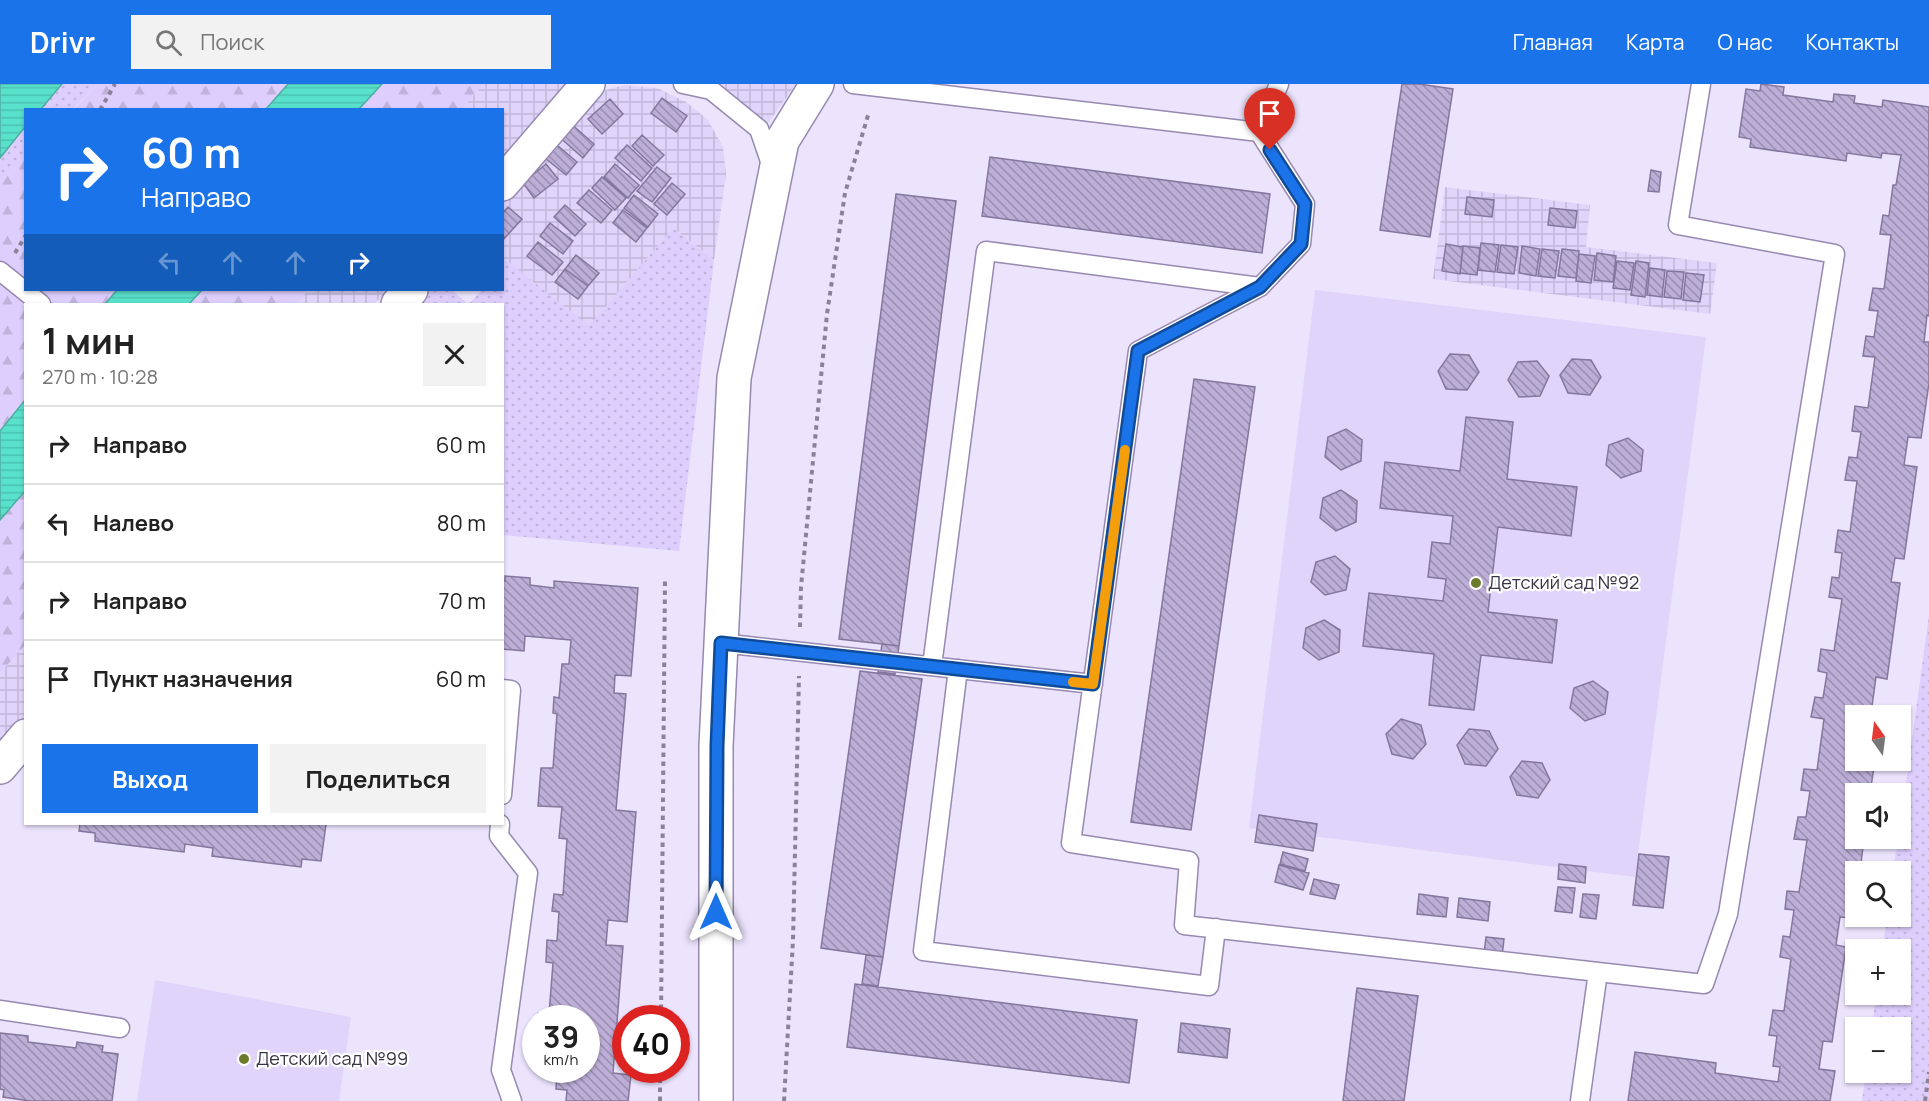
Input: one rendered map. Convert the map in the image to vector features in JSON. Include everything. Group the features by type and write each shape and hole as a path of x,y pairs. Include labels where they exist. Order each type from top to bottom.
{"street":[{"path":"504,182 588,84"},
{"path":"716,1101 716,758 734,378 782,141 817,84"},
{"path":"399,303 410,291"}],"lane":[{"path":"683,84 711,90 759,129 775,177"},
{"path":"853,84 1259,132"},
{"path":"1259,132 1279,84"},
{"path":"1259,132 1305,204 1301,244 1260,287 1138,351 1071,843 1189,861 1184,925 1704,984 1728,914 1835,254 1678,225 1701,84"},
{"path":"932,666 986,251 1260,287"},
{"path":"0,271 24,290"},
{"path":"25,291 40,303"},
{"path":"721,643 1093,684"},
{"path":"958,669 923,951 1209,986 1216,928"},
{"path":"504,689 511,690 504,772"},
{"path":"500,825 499,836 528,873 501,1070 512,1101"},
{"path":"1580,1101 1598,972"},
{"path":"0,1010 120,1028"}],"path":[{"path":"101,108 115,84"},
{"path":"784,1101 793,940 801,587 825,338 845,193 870,111 885,88"},
{"path":"661,1005 665,579"},
{"path":"1925,1101 1929,1072"},
{"path":"660,1083 660,1101"}],"shaded area":[{"path":"0,84 62,84 42,108 24,108 24,128 0,158"},
{"path":"288,84 382,84 360,108 267,108"},
{"path":"467,84 572,84 504,161 504,108 448,108"},
{"path":"684,84 796,84 768,123"},
{"path":"625,85 657,88 686,102 708,120 723,147 726,174 714,260 673,228 589,327 506,261 504,263 504,196 597,92"},
{"path":"1445,187 1590,205 1586,247 1717,263 1710,314 1433,279"},
{"name":"Детский сад №92","path":"1315,290 1706,337 1635,877 1249,828"},
{"path":"116,291 201,291 190,303 106,303"},
{"path":"292,291 387,291 375,303 282,303"},
{"path":"24,401 24,492 0,520 0,431"},
{"path":"24,614 24,718 0,748 0,645"},
{"name":"Детский сад №99","path":"155,980 351,1017 339,1101 137,1101"}],"green space":[{"path":"62,84 98,84 74,108 42,108"},
{"path":"98,84 288,84 267,108 75,108"},
{"path":"382,84 484,84 463,108 361,108"},
{"path":"24,128 24,159 4,179 0,187 0,158"},
{"path":"24,159 24,291 116,291 106,303 24,303 24,401 0,431 0,187 4,179"},
{"path":"673,228 714,260 679,551 504,535 504,303 470,303 481,291 504,291 504,263 506,260 589,326"},
{"path":"201,291 308,291 297,303 190,303"},
{"path":"426,291 453,291 467,303 416,303"},
{"path":"24,492 24,646 0,673 0,520"},
{"path":"1929,615 1929,1101 1862,1101 1865,1083 1911,1083 1911,1017 1873,1017 1875,1005 1911,1005 1911,939 1884,939 1886,927 1911,927 1911,861 1895,861 1896,849 1911,849 1911,783 1906,783 1908,771 1911,771 1911,747"}],"building":[{"path":"1402,84 1453,89 1430,237 1380,230"},
{"path":"1761,84 1784,87 1783,95 1833,102 1834,94 1855,96 1854,103 1882,107 1883,100 1929,107 1929,316 1927,315 1924,342 1929,342 1929,383 1921,438 1908,437 1904,465 1917,467 1904,559 1895,558 1891,582 1900,583 1887,679 1876,677 1872,705 1845,705 1845,771 1873,771 1872,783 1845,783 1845,849 1863,849 1861,861 1845,861 1845,917 1840,917 1836,945 1845,947 1845,954 1832,1042 1823,1041 1819,1069 1835,1071 1830,1101 1628,1101 1635,1052 1716,1063 1715,1073 1778,1082 1780,1067 1773,1066 1777,1036 1769,1035 1773,1010 1784,1011 1791,959 1780,957 1783,936 1790,937 1794,910 1785,909 1787,891 1799,892 1807,840 1794,839 1798,817 1806,817 1810,791 1801,790 1804,769 1817,770 1824,719 1811,717 1815,697 1823,698 1827,673 1818,671 1821,649 1834,651 1842,599 1829,597 1832,577 1839,578 1842,553 1835,552 1838,530 1850,532 1857,481 1845,480 1849,457 1857,458 1861,432 1852,431 1855,406 1868,408 1875,357 1863,356 1866,336 1874,337 1878,311 1869,310 1873,288 1884,289 1891,235 1880,234 1883,215 1889,216 1893,185 1896,185 1901,155 1882,153 1881,158 1847,153 1846,161 1750,147 1751,139 1739,137 1746,89 1760,91"},
{"path":"662,98 687,116 676,132 651,113"},
{"path":"610,99 623,114 602,134 588,119"},
{"path":"569,122 594,144 583,158 557,135"},
{"path":"642,135 664,155 653,166 632,146"},
{"path":"557,145 577,162 566,175 545,158"},
{"path":"627,145 652,168 641,181 615,158"},
{"path":"990,157 1270,194 1262,253 982,216"},
{"path":"546,164 558,179 534,198 523,183"},
{"path":"615,164 639,185 628,198 604,177"},
{"path":"657,167 671,178 652,202 637,191"},
{"path":"1651,170 1661,172 1659,192 1648,191"},
{"path":"602,177 626,198 615,210 592,188"},
{"path":"672,183 685,194 667,215 654,204"},
{"path":"589,190 612,210 601,223 577,203"},
{"path":"896,194 956,201 899,646 839,639"},
{"path":"634,195 658,214 648,227 624,208"},
{"path":"1467,197 1494,200 1492,217 1465,214"},
{"path":"565,205 586,224 575,236 554,217"},
{"path":"508,207 522,219 504,239 504,212"},
{"path":"1550,208 1577,211 1575,228 1548,225"},
{"path":"623,210 647,228 636,242 613,223"},
{"path":"550,223 573,241 563,254 540,236"},
{"path":"538,242 563,262 552,275 527,256"},
{"path":"1481,243 1499,245 1495,272 1478,270"},
{"path":"1446,244 1463,247 1460,274 1442,271"},
{"path":"1501,245 1518,247 1514,274 1497,272"},
{"path":"1463,246 1480,248 1477,275 1460,273"},
{"path":"1522,246 1540,249 1536,276 1519,273"},
{"path":"1542,249 1559,251 1555,278 1538,276"},
{"path":"1562,249 1579,251 1576,278 1558,276"},
{"path":"1597,253 1616,256 1613,282 1594,280"},
{"path":"1579,254 1595,256 1591,283 1576,281"},
{"path":"576,255 599,273 588,286 565,269"},
{"path":"1617,261 1634,263 1630,290 1613,288"},
{"path":"1636,261 1649,263 1645,297 1631,295"},
{"path":"1650,268 1665,270 1662,297 1647,295"},
{"path":"565,269 588,286 578,299 555,282"},
{"path":"1667,271 1684,272 1681,299 1664,297"},
{"path":"1686,273 1704,275 1700,302 1683,300"},
{"path":"1450,354 1469,355 1479,372 1467,390 1446,389 1438,371"},
{"path":"1572,359 1591,360 1601,377 1590,395 1568,393 1560,375"},
{"path":"1537,361 1549,376 1540,396 1519,397 1508,380 1518,362"},
{"path":"1194,379 1255,387 1191,830 1131,822"},
{"path":"1466,417 1513,422 1507,479 1577,487 1571,536 1498,527 1488,612 1557,620 1552,663 1481,655 1474,710 1429,705 1434,654 1363,646 1369,593 1443,601 1446,579 1428,577 1432,542 1450,544 1453,516 1380,508 1385,462 1460,471"},
{"path":"1346,429 1362,440 1361,461 1341,470 1325,457 1328,437"},
{"path":"1628,438 1643,450 1641,471 1621,478 1606,465 1609,445"},
{"path":"1341,490 1357,501 1356,522 1336,531 1320,518 1323,498"},
{"path":"1335,556 1350,569 1346,590 1325,595 1311,582 1316,562"},
{"path":"505,576 530,578 530,585 554,588 554,581 638,588 631,676 615,675 614,693 626,694 616,810 636,812 627,922 608,920 606,945 623,946 618,1005 612,1005 612,1083 630,1083 628,1101 566,1101 567,1090 556,1089 556,1083 600,1083 600,1005 550,1005 553,963 546,962 547,940 557,941 559,912 552,911 554,894 563,895 567,839 559,838 562,807 538,806 541,768 553,768 557,714 553,713 554,697 559,698 562,664 569,664 571,640 525,636 524,651 504,649"},
{"path":"1324,620 1340,630 1339,652 1319,660 1303,648 1306,628"},
{"path":"882,644 899,646 895,674 878,672"},
{"path":"860,671 922,679 883,957 821,948"},
{"path":"1593,681 1608,692 1605,714 1585,721 1570,708 1574,688"},
{"path":"1401,719 1421,725 1426,744 1413,759 1392,754 1386,734"},
{"path":"1469,729 1489,731 1498,749 1486,766 1465,764 1457,745"},
{"path":"1522,761 1542,763 1550,780 1538,798 1517,795 1510,777"},
{"path":"1259,815 1317,824 1313,851 1255,842"},
{"path":"80,825 326,825 321,861 302,859 301,867 212,856 213,848 185,844 184,852 95,841 95,833 79,831"},
{"path":"1283,852 1308,859 1305,871 1280,864"},
{"path":"1639,854 1669,857 1663,908 1633,905"},
{"path":"1559,864 1586,867 1585,883 1558,879"},
{"path":"1279,865 1309,873 1303,890 1275,882"},
{"path":"1314,879 1339,885 1335,899 1310,894"},
{"path":"1558,887 1575,888 1572,913 1555,911"},
{"path":"1419,894 1448,898 1446,917 1417,914"},
{"path":"1583,894 1599,895 1596,919 1580,917"},
{"path":"1459,898 1490,902 1488,921 1457,917"},
{"path":"1486,937 1504,939 1502,957 1484,954"},
{"path":"866,955 883,957 878,986 862,984"},
{"path":"855,984 1137,1020 1129,1083 847,1047"},
{"path":"1357,988 1418,996 1404,1101 1343,1101"},
{"path":"1181,1023 1230,1029 1227,1058 1178,1052"},
{"path":"0,1033 28,1036 28,1042 76,1048 77,1042 103,1046 102,1052 118,1054 112,1101 30,1101 3,1097 4,1090 0,1089"}],"slow traffic":[{"path":"1073,682 1093,684 1125,450"}],"place":[{"name":"Детский сад №92","path":"1476,583"},
{"name":"Детский сад №99","path":"244,1059"}],"route":[{"path":"716,912 717,746 721,643 1093,684 1138,351 1260,287 1301,244 1305,204 1270,150"}]}
